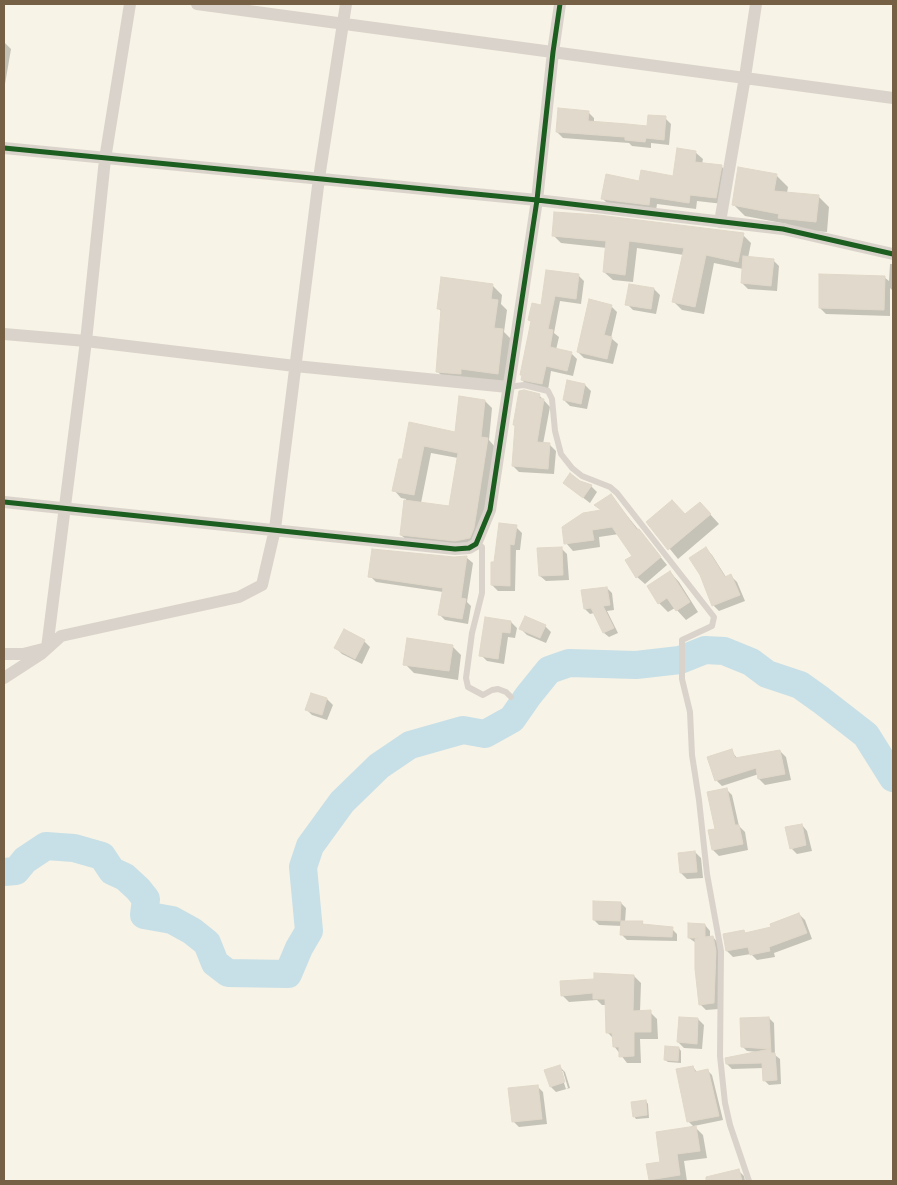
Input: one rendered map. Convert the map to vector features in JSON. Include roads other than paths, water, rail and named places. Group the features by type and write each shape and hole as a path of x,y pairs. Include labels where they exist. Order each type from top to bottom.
{"street":[{"path":"47,648 86,341 105,159 130,4"},
{"path":"197,4 893,98"},
{"path":"4,678 61,636 239,597 262,585 274,531 320,178 346,4"},
{"path":"4,502 455,549 469,548 476,544 490,510 537,200 560,4"},
{"path":"720,222 756,4"},
{"path":"4,148 537,200 783,229 893,254"},
{"path":"4,334 86,341 295,366 508,387"},
{"path":"4,654 23,654 47,648"}],"lane":[{"path":"508,387 524,384 548,391 552,400 555,431 561,454 572,468 582,476 610,487 617,493 714,617 712,626 682,640 682,679 690,712 692,755 707,874 721,951 720,1056 725,1103 730,1125 749,1181"},
{"path":"476,544 482,547 482,593 472,633 466,678 468,687 483,695 498,689 512,697"}],"waterway":[{"path":"4,872 16,871 25,860 46,846 74,848 102,856 112,871 125,877 146,899 144,915 172,920 192,931 207,943 215,963 228,973 288,974 299,948 309,931 303,867 310,846 342,802 379,766 410,745 463,730 485,734 512,719 549,670 569,663 636,665 680,660 705,650 724,651 751,662 767,674 800,685 821,700 866,735 893,778"}]}
